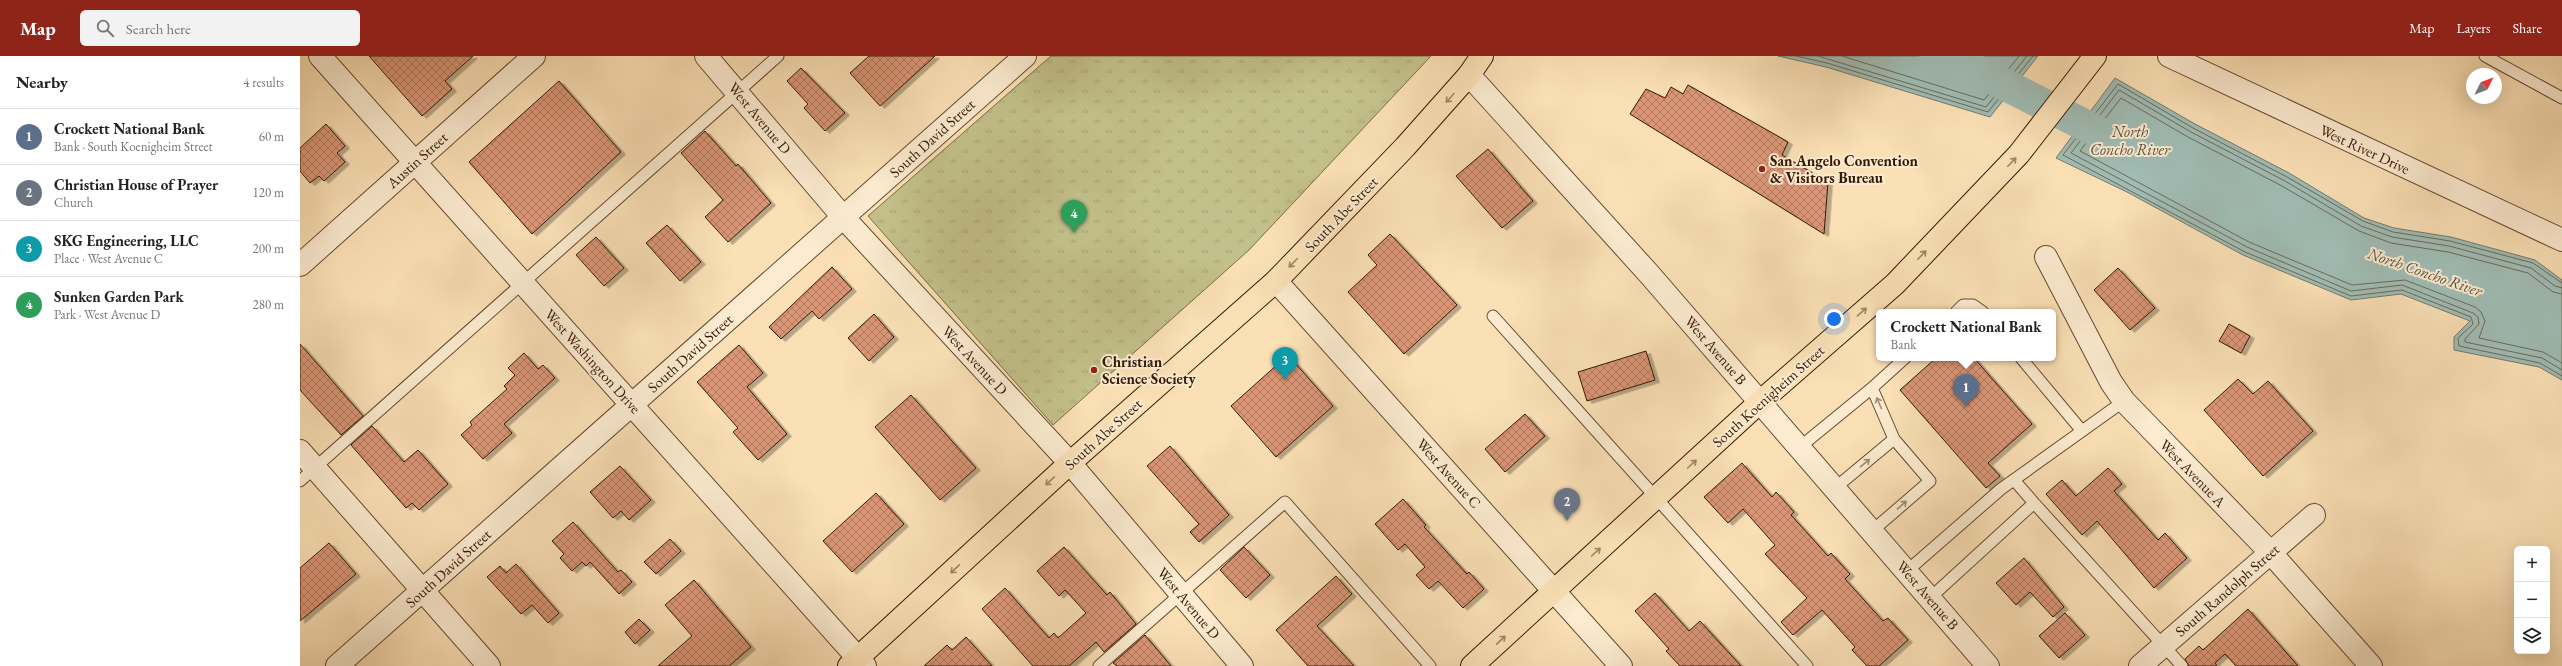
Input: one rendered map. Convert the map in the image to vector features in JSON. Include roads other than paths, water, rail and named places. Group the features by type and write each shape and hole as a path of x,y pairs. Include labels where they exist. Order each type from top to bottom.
{"main road":[{"name":"South Abe Street","path":"858,663 1070,463 1276,281 1405,148 1469,76 1482,56"},
{"name":"South Koenigheim Street","path":"1472,666 1761,401 1895,284 2019,154 2094,56"}],"street":[{"name":"West Washington Drive","path":"320,56 632,405 858,663"},
{"name":"Austin Street","path":"300,265 534,56"},
{"name":"West Avenue D","path":"706,56 738,91 843,217 1070,463 1242,666"},
{"name":"South David Street","path":"337,666 1025,56"},
{"name":"West River Drive","path":"2169,56 2562,240"},
{"name":"West Avenue B","path":"1469,76 1561,175 1761,401 1988,666"},
{"name":"West Avenue A","path":"2046,257 2111,382 2124,401 2270,552 2371,666"},
{"name":"West Avenue C","path":"1276,281 1621,666"},
{"path":"300,451 307,474 423,590 489,666"},
{"name":"South Randolph Street","path":"2140,666 2314,515"}],"lane":[{"path":"307,474 778,56"},
{"path":"2485,56 2562,98"},
{"path":"1959,309 1963,305 1973,305 1979,309"},
{"path":"1493,316 1807,666"},
{"path":"1800,447 1872,388 1902,361"},
{"path":"2024,361 2082,431"},
{"path":"1872,388 1894,438 1930,481 1872,531"},
{"path":"1907,571 2014,480 2124,401"},
{"path":"1835,488 1894,438"},
{"path":"2014,480 2182,666"},
{"path":"1099,666 1285,502 1430,666"},
{"path":"1930,598 2034,503"}],"water":[{"path":"1778,56 2038,56 1990,117 1826,67"},
{"name":"North Concho River","path":"2115,78 2195,124 2289,173 2364,218 2394,228 2451,237 2535,260 2562,280 2562,380 2539,367 2454,350 2454,337 2470,321 2401,294 2351,300 2243,255 2127,192 2056,158"}],"waterway":[{"name":"North Concho River","path":"1935,56 1974,69 2120,143"}],"place":[{"name":"San Angelo Convention & Visitors Bureau","path":"1762,169"},
{"name":"Sunken Garden Park","path":"1074,233"},
{"name":"Christian Science Society","path":"1094,370"},
{"name":"SKG Engineering, LLC","path":"1285,380"},
{"name":"Crockett National Bank","path":"1966,407"},
{"name":"Christian House of Prayer","path":"1567,521"}]}
